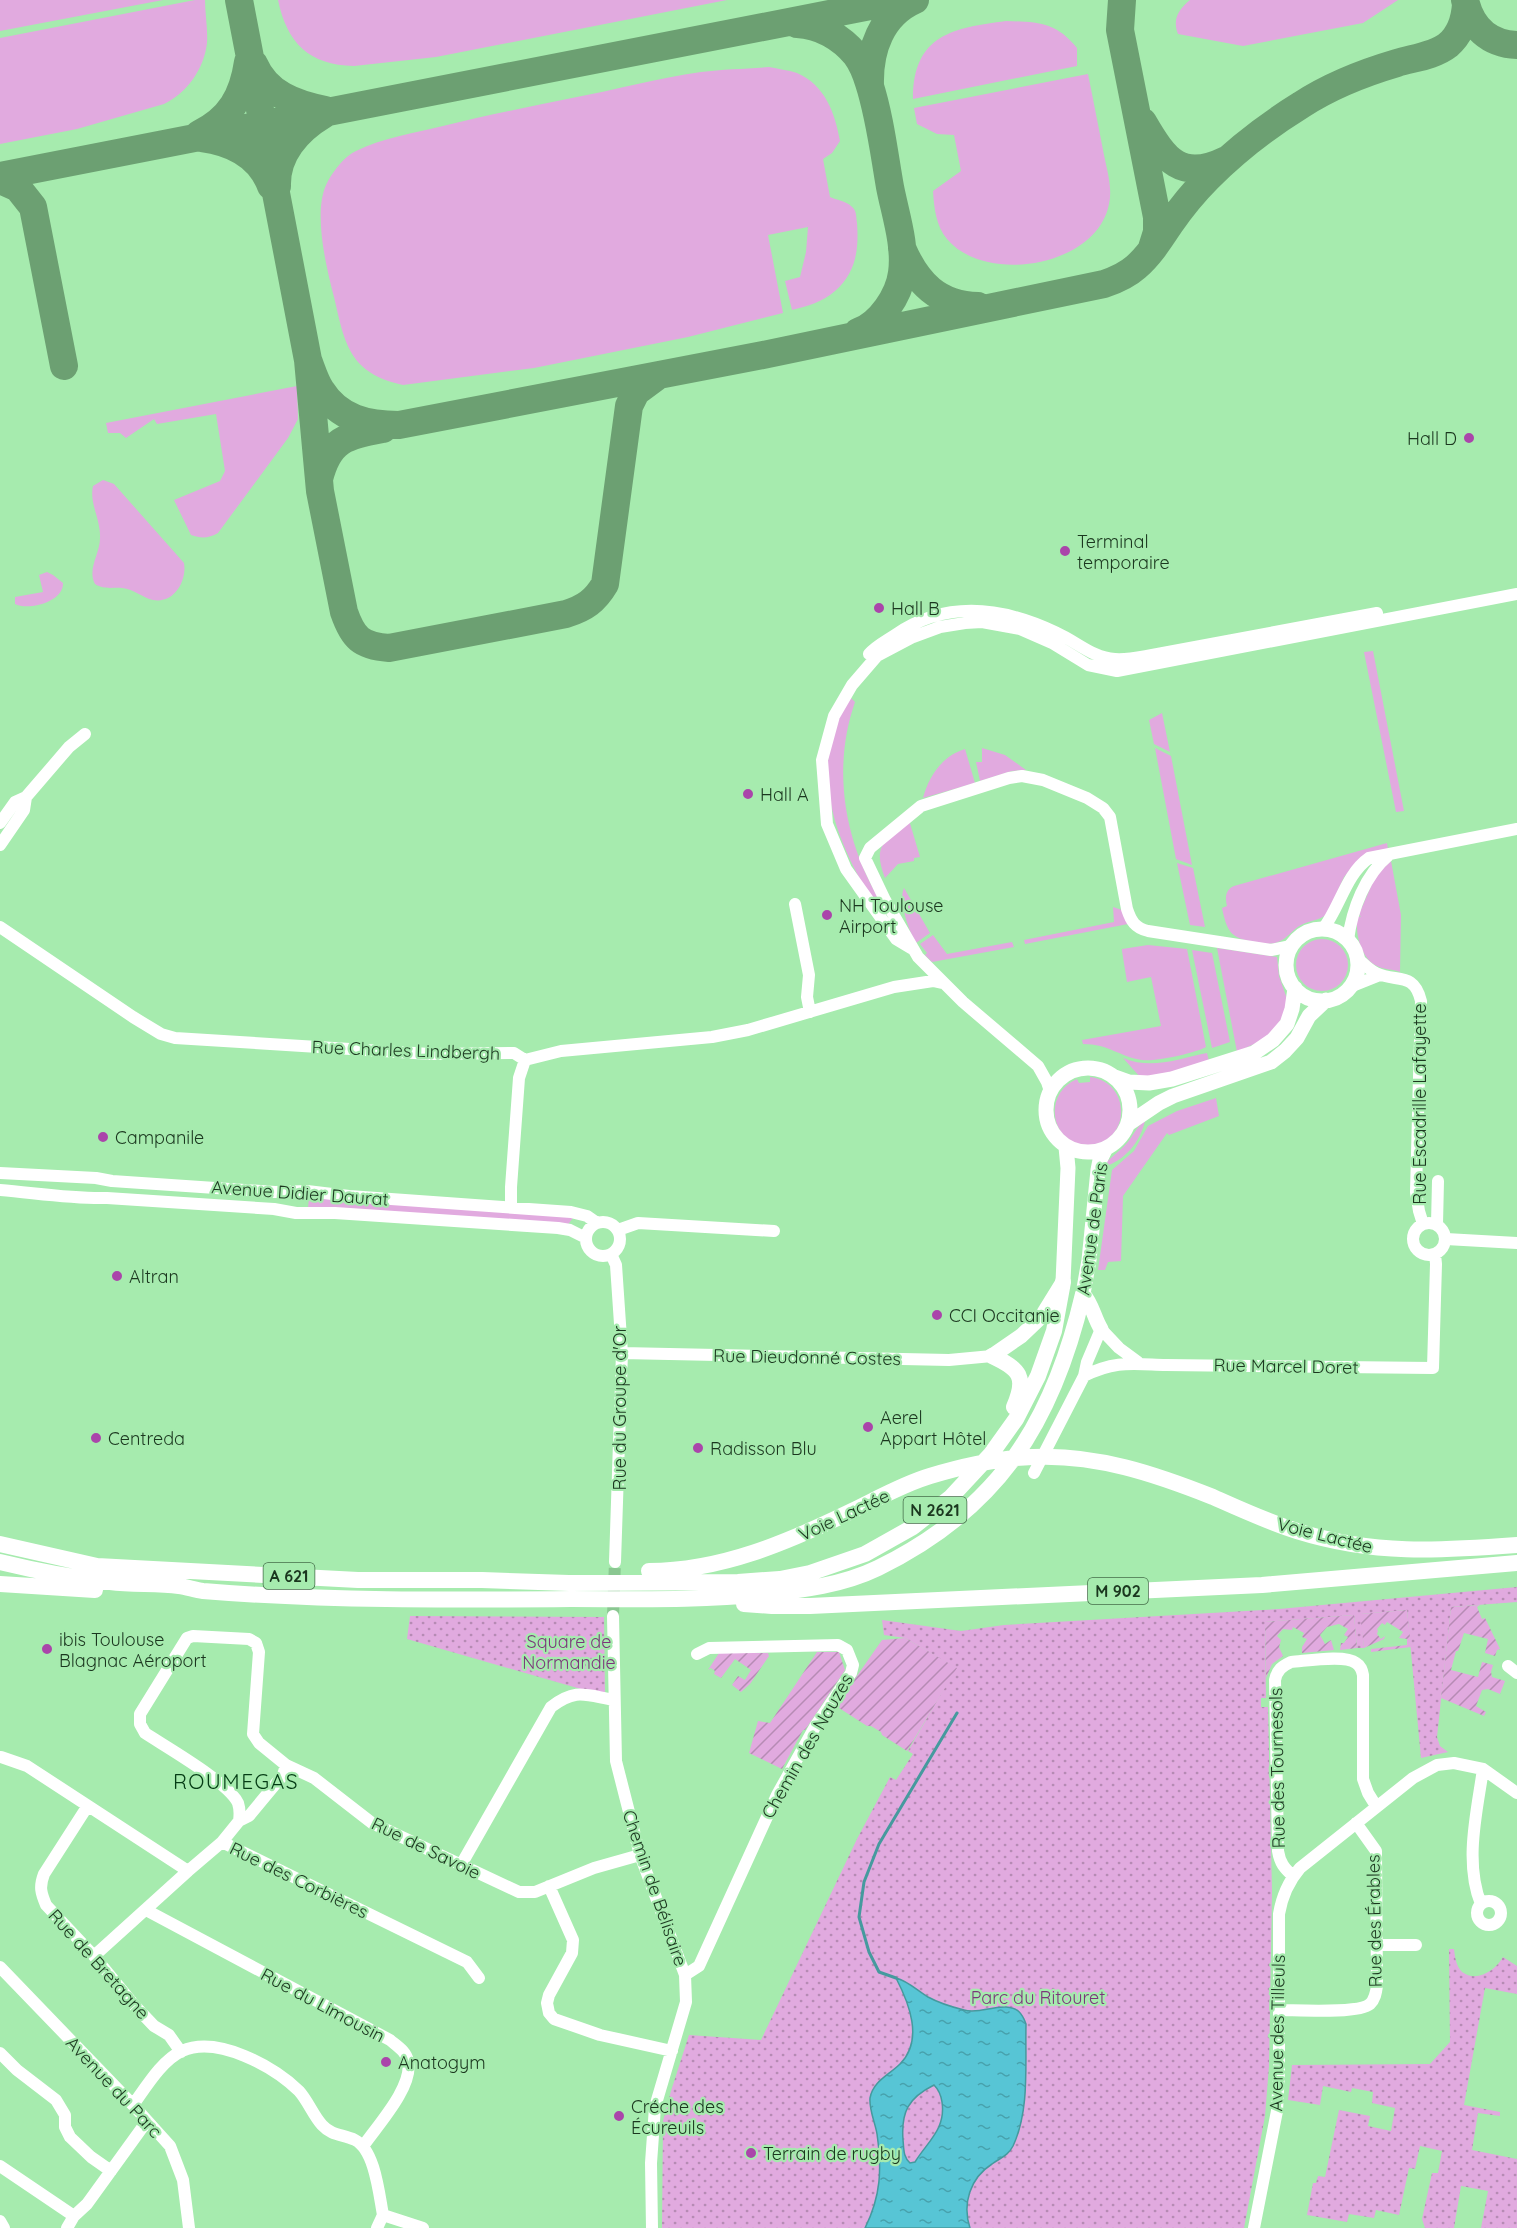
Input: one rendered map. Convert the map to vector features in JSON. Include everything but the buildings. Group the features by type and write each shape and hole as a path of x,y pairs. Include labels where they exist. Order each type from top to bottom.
{"highway":[{"name":"Avenue de Paris","path":"482,1580 569,1583 738,1582 780,1579 810,1573 850,1560 891,1540 928,1516 966,1483 992,1454 1016,1419 1038,1376 1054,1331 1063,1282"},
{"name":"Avenue de Paris","path":"720,1599 797,1591 836,1583 875,1569 907,1552 963,1514 1006,1468 1039,1422 1067,1356 1083,1294"},
{"path":"992,1356 1012,1365 1021,1378 1021,1389 992,1454"},
{"name":"Voie Lactée","path":"482,1580 503,1572 667,1571 746,1556 783,1543 929,1476 998,1460 1034,1457 1092,1459 1160,1478 1295,1531 1369,1548 1414,1550 1517,1545"},
{"name":"A 621","path":"0,1544 97,1566 358,1580 482,1580"},
{"name":"A 621","path":"0,1562 52,1574 111,1582 178,1586 200,1591 417,1600 720,1599"},
{"name":"Voie Lactée","path":"720,1599 762,1606 810,1606 1262,1585 1517,1563"},
{"path":"0,1584 186,1597 200,1591"}],"main road":[{"path":"1323,929 1332,930 1348,940 1357,958 1356,974 1350,987 1335,998 1326,1000 1309,998 1295,988 1287,972 1287,955 1291,946 1304,933 1323,929"},
{"path":"1295,988 1287,1024 1273,1040 1254,1053 1172,1079 1149,1083 1129,1082 1096,1068 1075,1070 1057,1081 1046,1105 1047,1121 1054,1136 1066,1147 1081,1152 1105,1150 1119,1139 1128,1124 1159,1103 1173,1096 1265,1065 1285,1051 1297,1038 1309,1016 1326,1000"},
{"path":"1114,1077 1127,1094 1130,1103 1128,1124"},
{"name":"Avenue de Paris","path":"1063,1282 1068,1168 1066,1147"},
{"name":"Avenue de Paris","path":"1083,1294 1089,1260 1098,1170 1105,1150"},
{"path":"992,1356 1021,1336 1042,1316 1063,1282"},
{"path":"1083,1294 1101,1329"}],"street":[{"path":"911,948 896,939 846,869 827,824 822,760 845,681 873,649 903,629 935,615 980,609 1025,618 1060,634 1094,655 1115,660 1517,587"},
{"path":"834,716 852,685 877,656 913,637 950,625 982,622 1020,629 1052,643 1088,665 1117,672 1517,594"},
{"path":"0,823 15,802 26,797 69,747 85,735"},
{"path":"1050,1092 1038,1066 942,983 911,948 865,858 867,852 921,806 1022,776 1043,780 1087,798 1103,808 1110,817 1127,909 1130,918 1141,929 1271,950 1291,946"},
{"path":"0,845 24,810 26,797"},
{"path":"1323,929 1335,912 1359,866 1374,856 1517,829"},
{"path":"1348,940 1352,916 1371,873 1390,854"},
{"path":"795,904 809,975 807,997 810,1012"},
{"name":"Rue Charles Lindbergh","path":"0,927 134,1017 161,1034 175,1038 430,1054 514,1053 525,1060 561,1051 712,1037 748,1030 894,987 933,981 942,983"},
{"name":"Rue Escadrille Lafayette","path":"1357,958 1380,975 1403,978 1412,982 1419,992 1421,1001 1416,1182 1417,1202 1423,1224"},
{"path":"1350,987 1380,975"},
{"path":"511,1207 519,1078 525,1060"},
{"name":"Avenue Didier Daurat","path":"0,1173 275,1192 307,1191 571,1212 587,1216 597,1223"},
{"path":"1437,1224 1423,1224 1414,1233 1414,1245 1422,1253 1435,1254 1443,1248 1446,1239 1437,1224 1438,1181"},
{"name":"Avenue Didier Daurat","path":"0,1190 80,1199 118,1198 274,1209 296,1213 335,1213 558,1228 570,1230 586,1238"},
{"path":"607,1222 618,1230 620,1244 611,1254 601,1256 592,1252 586,1238 589,1229 597,1223 607,1222"},
{"path":"618,1230 638,1223 774,1231"},
{"path":"1446,1239 1517,1243"},
{"name":"Rue du Groupe d'Or","path":"611,1254 616,1264 622,1353 615,1562"},
{"name":"Rue Marcel Doret","path":"1084,1376 1100,1368 1119,1363 1138,1362 1166,1365 1433,1368 1435,1254"},
{"path":"1034,1473 1084,1376 1087,1362 1101,1329 1119,1348 1138,1362"},
{"name":"Rue Dieudonné Costes","path":"622,1353 949,1360 992,1356"},
{"name":"Chemin de Bélisaire","path":"613,1616 616,1761 640,1855 685,1975 686,2002 655,2108 652,2130 652,2228"},
{"name":"Rue de Savoie","path":"239,1821 241,1813 237,1801 225,1787 145,1733 140,1724 140,1714 187,1638 193,1636 249,1639 256,1643 259,1652 253,1734 286,1765 314,1778 372,1823 519,1892 535,1892 594,1868 640,1855"},
{"name":"Chemin des Nauzes","path":"685,1975 699,1966 777,1795 816,1725 851,1673 853,1665 847,1650 838,1645 710,1648 697,1654"},
{"name":"Rue des Tournesols","path":"1293,1876 1279,1860 1278,1851 1275,1680 1277,1672 1283,1666 1291,1662 1346,1658 1355,1661 1361,1667 1364,1779 1368,1793 1376,1806"},
{"path":"461,1865 551,1707 564,1697 577,1693 614,1700"},
{"path":"1,1757 27,1766 188,1871 94,1956"},
{"path":"1293,1876 1376,1806 1413,1778 1437,1765 1454,1763 1483,1769 1517,1794"},
{"path":"222,1842 239,1821 249,1816 283,1775 286,1765"},
{"path":"1481,1904 1475,1886 1473,1836 1483,1769"},
{"name":"Rue de Bretagne","path":"87,1807 44,1874 40,1886 46,1905 94,1956 135,2006 154,2026 169,2035 181,2052"},
{"name":"Rue des Érables","path":"1279,2010 1357,2010 1370,2003 1375,1996 1377,1986 1376,1851 1356,1823"},
{"name":"Rue des Corbières","path":"188,1871 222,1842 467,1962 479,1978"},
{"name":"Avenue des Tilleuls","path":"1254,2228 1277,2111 1279,1914 1282,1897 1293,1876"},
{"path":"549,1886 573,1940 572,1953 549,1995 547,2003 549,2013 562,2023 600,2035 672,2051"},
{"name":"Rue du Limousin","path":"146,1910 390,2040 402,2050 408,2061 408,2075 390,2113 364,2145"},
{"path":"1377,1945 1416,1945"},
{"name":"Avenue du Parc","path":"0,1967 170,2146 183,2180 189,2228"},
{"path":"133,2105 168,2061 181,2052 196,2047 218,2049 246,2056 270,2068 301,2093 321,2123 330,2132 364,2145 371,2161 383,2215 377,2228"},
{"path":"0,2053 17,2070 56,2100 65,2115 65,2127 70,2137 91,2157 111,2171"},
{"path":"67,2228 147,2121"},
{"path":"0,2166 74,2216"},
{"path":"383,2215 423,2228"},
{"path":"0,2221 4,2228"}],"green space":[{"path":"0,0 163,0 0,31"},
{"path":"195,0 205,0 207,43 205,53 193,79 172,99 164,104 77,129 0,144 0,38"},
{"path":"278,0 727,0 436,57 354,66 324,61 302,49 287,28"},
{"path":"1190,0 1398,0 1363,23 1243,46 1178,34 1176,19"},
{"path":"1006,21 1037,23 1062,33 1077,48 1077,66 913,99 915,77 920,60 940,38 970,27"},
{"path":"769,67 797,73 807,78 822,92 835,120 840,141 832,153 823,159 830,197 849,204 855,212 857,242 855,260 848,276 830,295 815,303 792,310 785,281 800,277 806,252 808,227 768,235 783,313 688,337 534,368 403,385 371,373 352,354 342,329 324,254 321,207 323,193 333,172 352,153 366,146 399,136 653,81 709,71"},
{"path":"1088,74 1110,184 1109,204 1100,225 1084,243 1062,255 1038,262 1012,265 987,262 964,253 943,234 936,216 933,197 933,191 961,171 954,135 937,134 917,124 914,108"},
{"path":"297,386 298,419 288,438 218,533 208,537 191,535 174,500 220,481 225,471 216,414 157,424 154,419 126,438 120,433 108,433 106,423"},
{"path":"103,480 114,484 184,563 184,577 178,589 168,598 153,600 126,589 105,588 95,584 92,573 100,531 92,492 93,486"},
{"path":"47,572 63,583 58,595 52,600 36,605 15,604 15,597 43,592 39,575"},
{"path":"1373,651 1404,811 1396,812 1364,652"},
{"path":"849,696 855,702 844,755 843,781 846,808 851,834 860,859 884,907 879,911 844,846 830,799 829,750 835,725"},
{"path":"1162,713 1170,752 1154,744 1149,720"},
{"path":"982,748 1005,755 1026,770 1012,771 980,781 976,762 982,762"},
{"path":"1155,748 1171,756 1192,865 1176,859"},
{"path":"965,749 975,783 923,798 929,782 943,762"},
{"path":"909,820 920,857 914,858 914,861 898,864 885,878 880,858 883,844"},
{"path":"1387,843 1388,849 1355,864 1344,877 1327,914 1301,925 1281,941 1266,944 1246,940 1235,936 1228,928 1222,908 1227,906 1226,894 1234,886"},
{"path":"1391,861 1401,915 1400,972 1371,962 1360,944 1357,929 1358,916 1361,917 1359,914 1376,875"},
{"path":"1177,863 1193,868 1205,927 1190,925"},
{"path":"904,888 930,933 916,943 903,908"},
{"path":"1113,907 1122,910 1128,924 1025,944 1024,940 1114,922"},
{"path":"933,935 947,954 1012,942 1014,947 932,962 925,955 927,953 920,944"},
{"path":"1317,939 1327,939 1341,946 1348,965 1341,984 1327,991 1317,991 1307,987 1300,980 1296,970 1296,960 1300,950 1307,943"},
{"path":"1148,945 1187,949 1206,1047 1185,1054 1142,1060 1100,1046 1083,1044 1082,1040 1161,1026 1151,977 1127,982 1122,951 1122,949"},
{"path":"1217,948 1277,957 1279,976 1287,999 1283,1017 1267,1038 1237,1052"},
{"path":"1192,950 1212,953 1230,1042 1212,1048"},
{"path":"1207,1053 1209,1061 1174,1072 1141,1078 1123,1058 1154,1063"},
{"path":"1090,1077 1104,1081 1113,1089 1119,1100 1121,1112 1119,1123 1113,1134 1103,1141 1090,1145 1066,1138 1055,1118 1055,1107 1058,1096 1066,1086 1077,1079 1079,1083 1090,1082"},
{"path":"1216,1098 1219,1116 1169,1135 1167,1133 1123,1196 1121,1261 1108,1262 1105,1270 1098,1270 1112,1170 1134,1151 1148,1126 1177,1111"},
{"path":"1145,1121 1143,1129 1130,1150 1118,1160 1103,1167 1127,1143"},
{"path":"309,1197 575,1215 567,1226 308,1208"},
{"name":"Parc du Ritouret","path":"1517,1587 1517,1602 1451,1607 1437,1737 1440,1746 1448,1752 1421,1758 1407,1610 1361,1614 1364,1648 1357,1648 1354,1615 1265,1622 1266,1698 1261,1698 1261,1707 1268,1707 1272,1892 1269,2066 1265,2116 1244,2228 662,2228 663,2121 689,2035 761,2040 857,1839 890,1777 896,1780 913,1754 908,1751 956,1668 905,1638 884,1635 882,1620 961,1631 1004,1625 1279,1609"},
{"path":"1480,1605 1477,1607 1482,1619 1485,1618 1500,1649 1497,1650 1495,1656 1485,1653 1488,1639 1464,1633 1451,1670 1478,1677 1482,1662 1493,1665 1492,1677 1505,1681 1500,1694 1488,1689 1482,1690 1476,1706 1486,1712 1484,1716 1441,1698 1451,1607"},
{"path":"1407,1610 1411,1647 1371,1652 1371,1649 1407,1645 1407,1639 1399,1638 1403,1632 1387,1622 1385,1625 1382,1623 1377,1629 1377,1634 1381,1639 1385,1636 1384,1639 1364,1648 1360,1614"},
{"path":"1354,1615 1357,1648 1340,1650 1341,1643 1344,1643 1348,1637 1344,1635 1348,1629 1339,1624 1327,1627 1320,1635 1325,1644 1331,1640 1334,1650 1302,1653 1302,1647 1307,1639 1302,1637 1304,1633 1293,1627 1292,1630 1283,1629 1277,1636 1281,1640 1279,1647 1283,1656 1272,1664 1266,1678 1265,1622"},
{"name":"Square de Normandie","path":"410,1616 604,1617 605,1696 407,1639"},
{"path":"905,1638 957,1668 907,1751 882,1735 881,1732 867,1726 836,1706 882,1640"},
{"path":"817,1652 839,1652 845,1670 803,1730 782,1769 749,1753 758,1721 770,1723"},
{"path":"719,1653 768,1653 769,1656 750,1684 741,1692 732,1685 738,1676 745,1680 751,1670 735,1659 721,1678 714,1674 715,1671 711,1668 708,1670"},
{"path":"1449,1949 1454,1949 1458,1967 1468,1975 1486,1974 1503,1957 1517,1966 1517,1994 1485,1988 1464,2105 1500,2112 1500,2116 1478,2113 1472,2150 1517,2159 1517,2228 1481,2228 1488,2191 1461,2186 1454,2228 1425,2228 1422,2219 1432,2173 1438,2173 1442,2151 1420,2146 1415,2169 1409,2168 1399,2215 1376,2210 1374,2218 1349,2214 1347,2222 1307,2215 1313,2183 1316,2183 1318,2176 1325,2177 1339,2110 1370,2116 1368,2126 1391,2131 1395,2108 1372,2103 1373,2092 1352,2088 1351,2092 1323,2086 1320,2105 1288,2100 1292,2065 1430,2064 1450,2042"}],"water":[{"path":"896,1978 932,1999 959,2009 974,2011 1006,2007 1017,2010 1026,2024 1026,2086 1018,2132 1009,2152 984,2170 973,2184 967,2210 970,2228 865,2228 874,2205 880,2171 877,2134 870,2098 874,2087 900,2064 907,2054 913,2033 909,2010","holes":["934,2085 942,2099 943,2111 939,2127 915,2162 910,2163 904,2150 903,2121 905,2114 912,2101"]}],"waterway":[{"path":"896,1978 879,1972 869,1952 859,1917 864,1882 879,1844 957,1713"}],"taxiway":[{"path":"239,0 308,360 320,491 344,612 359,639 371,645 389,648 566,614 579,609 593,599 605,584 629,406 636,392 659,375"},
{"path":"0,176 901,0"},
{"path":"870,85 872,59 879,35 893,15 915,0"},
{"path":"1122,0 1120,30 1157,217 1157,232 1152,248"},
{"path":"1465,0 1472,18 1483,32 1498,41 1517,45"},
{"path":"308,360 319,387 336,408 365,422 399,425 763,355 1104,284 1133,270 1154,247 1198,189 1252,139 1288,113 1335,86 1372,71 1442,49 1459,31 1466,4"},
{"path":"797,24 830,33 856,55 868,79 879,122 903,251 902,273 893,300 874,323 858,332"},
{"path":"199,134 227,114 243,85 248,62"},
{"path":"254,64 266,83 283,96 325,110"},
{"path":"277,186 280,164 290,144 305,128 323,115"},
{"path":"1143,122 1167,157 1186,168 1197,169 1226,160"},
{"path":"202,138 224,143 244,152 260,166 271,186"},
{"path":"0,180 18,188 33,207 64,366"},
{"path":"902,248 915,272 931,290 951,301 978,306"},
{"path":"319,479 328,455 334,447 349,437 383,429"}],"tunnel":[{"path":"613,1616 615,1562"}],"place":[{"name":"Hall D","path":"1469,438"},
{"name":"Terminal temporaire","path":"1065,551"},
{"name":"Hall B","path":"879,608"},
{"name":"Hall A","path":"748,794"},
{"name":"NH Toulouse Airport","path":"827,915"},
{"name":"Campanile","path":"103,1137"},
{"name":"Altran","path":"117,1276"},
{"name":"CCI Occitanie","path":"937,1315"},
{"name":"Aerel Appart Hôtel","path":"868,1427"},
{"name":"Centreda","path":"96,1438"},
{"name":"Radisson Blu","path":"698,1448"},
{"name":"ibis Toulouse Blagnac Aéroport","path":"47,1649"},
{"name":"Anatogym","path":"386,2062"},
{"name":"Créche des Écureuils","path":"619,2116"},
{"name":"Terrain de rugby","path":"751,2153"}],"district":[{"name":"ROUMEGAS","path":"236,1781"}]}
